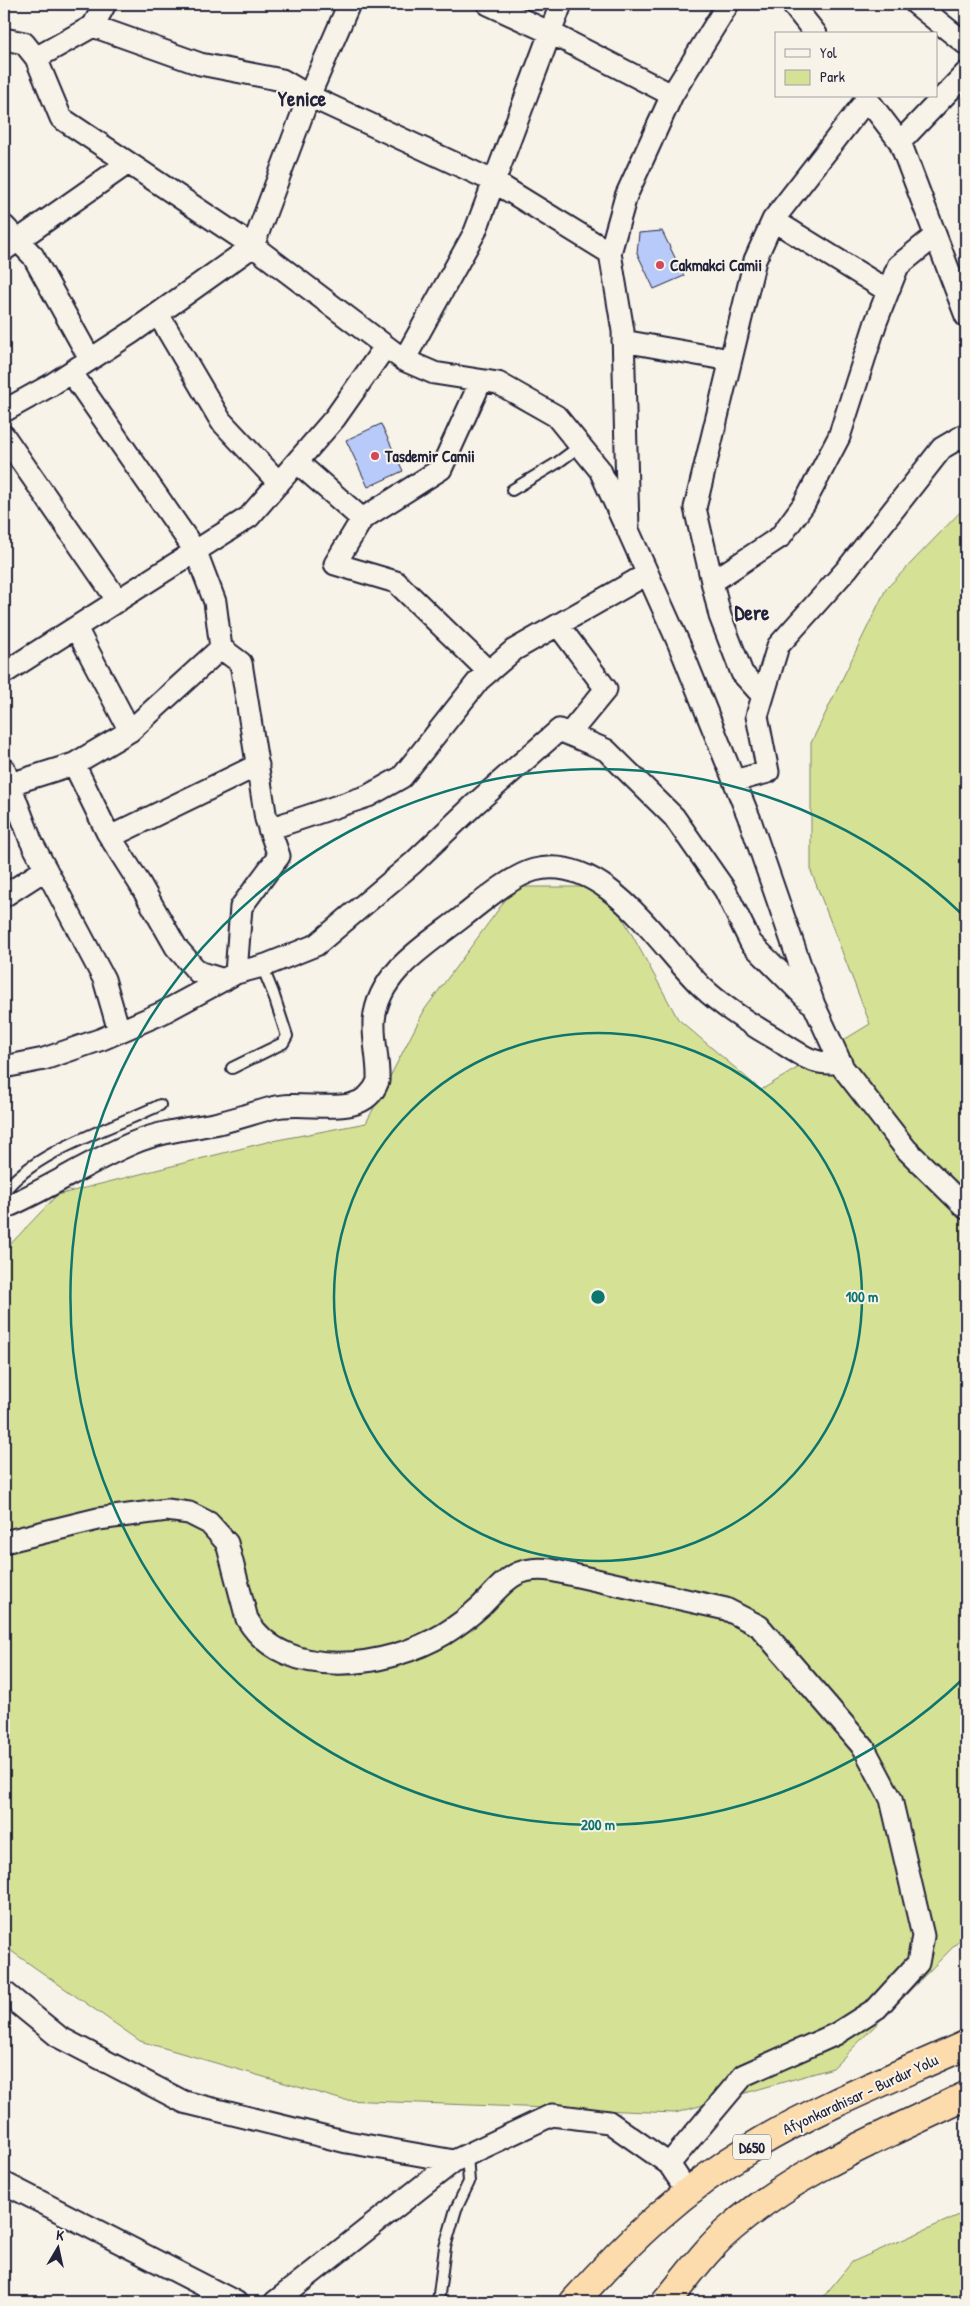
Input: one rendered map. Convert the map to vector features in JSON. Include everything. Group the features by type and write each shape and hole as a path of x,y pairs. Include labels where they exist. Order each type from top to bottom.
{"highway":[{"name":"Afyonkarahisar - Burdur Yolu","path":"574,2302 617,2253 687,2191 753,2146 803,2119 966,2045"},
{"path":"666,2302 730,2228 785,2187 821,2166 966,2096"}],"street":[{"path":"36,58 93,26 106,4"},
{"path":"4,411 71,372 158,314 253,246 309,96 349,4"},
{"path":"488,4 551,33 672,95"},
{"path":"404,360 475,232 561,4"},
{"path":"628,530 623,341 610,253 626,196 672,95 728,4"},
{"path":"792,4 814,32"},
{"path":"916,4 966,44"},
{"path":"93,26 200,64 282,80 309,96 493,181 610,253"},
{"path":"4,39 24,43 36,58 61,118 253,246 404,360 434,373 498,383 556,416 600,470 679,644 750,820 814,1006 841,1062 906,1149 966,1208"},
{"path":"900,142 966,73"},
{"path":"762,696 742,673 720,616 695,508 755,260 773,220 866,98 900,142 966,316"},
{"path":"11,245 128,163"},
{"path":"773,220 888,291"},
{"path":"4,226 11,245 33,256 90,359"},
{"path":"712,582 780,537 804,504 839,437 876,322 898,266 935,236"},
{"path":"158,314 221,421 279,483"},
{"path":"623,341 730,360"},
{"path":"4,673 249,517 335,418 385,346"},
{"path":"71,372 196,552 215,602 221,648 241,662 269,828 279,856 242,907 230,976"},
{"path":"481,381 441,468 362,520 335,564 396,582 488,671"},
{"path":"734,781 768,772 757,716 778,646 847,569 942,448 966,434"},
{"path":"4,436 118,601"},
{"path":"297,462 362,520"},
{"path":"269,828 368,796 402,778 488,671 514,650 647,574"},
{"path":"558,625 606,689 569,734"},
{"path":"76,628 130,731"},
{"path":"119,1031 104,979 31,842 6,779 74,764 130,731 221,648"},
{"path":"4,1068 44,1058 119,1031 162,1012 230,976 316,945 414,863 474,805 559,730 606,750 674,817 724,890 751,943 814,1006"},
{"path":"74,764 110,837 140,884 176,948 198,972 230,976"},
{"path":"110,837 258,765"},
{"path":"4,1208 120,1149 152,1136 226,1121 280,1105 299,1104 332,1107 353,1104 366,1099 378,1081 374,1022 376,1008 380,996 393,974 470,911 521,875 534,870 561,868 587,876 647,924 688,973 734,1013 801,1055 819,1064 841,1062"},
{"path":"4,896 46,869"},
{"path":"4,1542 98,1520 167,1510 189,1512 210,1522 227,1543 247,1619 253,1629 274,1648 312,1661 343,1663 371,1660 398,1654 424,1645 463,1621 512,1576 532,1569 551,1570 726,1609 759,1626 864,1748 891,1798 923,1936 918,1963 877,2008 836,2034 744,2075 669,2164"},
{"path":"4,1992 59,2037 184,2102 347,2142 460,2158"},
{"path":"275,2302 460,2158 552,2115 609,2122 669,2164 687,2191"},
{"path":"4,2183 236,2302"}],"lane":[{"path":"512,490 558,463 580,446"},
{"path":"232,1068 283,1043 287,1036 273,992 262,966"},
{"path":"4,1192 32,1168 76,1141 160,1105"},
{"path":"438,2302 445,2247 456,2208 469,2182 460,2158"}],"green space":[{"path":"966,506 966,1934 833,2068 675,2113 343,2100 140,2041 4,1946 4,1251 57,1195 267,1142 366,1123 425,1009 515,887 606,887 678,1019 761,1090 870,1024 811,871 811,743 886,589"},
{"path":"966,2212 966,2302 819,2302 852,2262"}],"building":[{"name":"Cakmakci Camii","path":"662,231 684,276 654,289 637,253 639,233"},
{"name":"Tasdemir Camii","path":"381,424 403,471 368,487 346,440"}],"place":[{"name":"Cakmakci Camii","path":"660,265"},
{"name":"Tasdemir Camii","path":"375,456"}],"district":[{"name":"Yenice","path":"302,98"},
{"name":"Dere","path":"752,612"}]}
